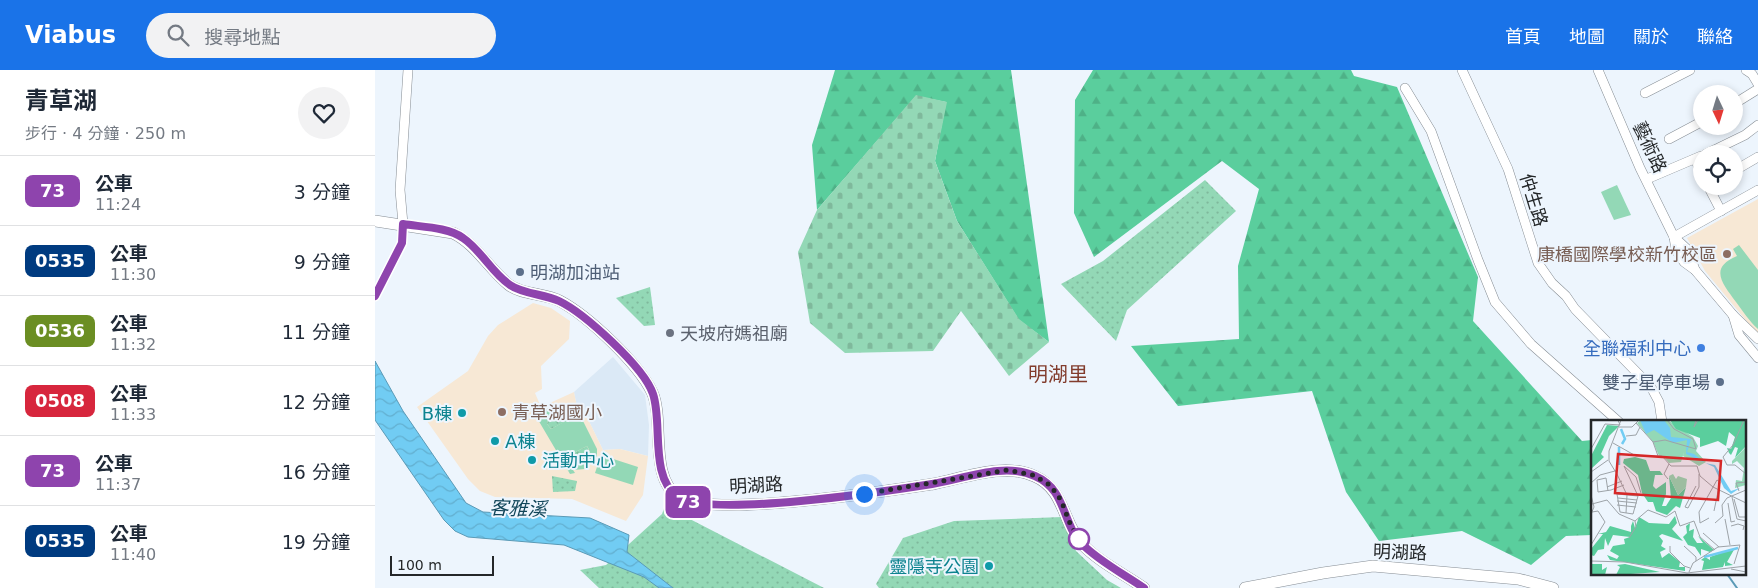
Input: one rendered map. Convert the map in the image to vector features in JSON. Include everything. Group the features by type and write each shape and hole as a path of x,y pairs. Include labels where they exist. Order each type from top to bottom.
{"street":[{"path":"403,224 400,190 408,70"},
{"name":"仲生路","path":"1462,70 1508,169 1538,263 1551,283 1566,296 1575,309 1651,387 1663,413 1662,420"},
{"name":"藝術路","path":"1597,70 1674,237 1685,245 1692,256 1695,270 1733,315 1758,339"},
{"path":"1645,93 1690,70"},
{"path":"1746,70 1752,74 1758,84"},
{"path":"1405,88 1431,132 1495,302 1531,344 1617,420"},
{"path":"1743,98 1758,89"},
{"path":"1724,145 1745,135 1758,125"},
{"path":"1669,139 1693,126"},
{"path":"1743,166 1758,157"},
{"path":"1647,179 1693,160"},
{"path":"1674,237 1758,190"},
{"path":"1713,195 1721,211"},
{"name":"明湖路","path":"375,221 453,233 464,238 511,286 560,301 591,323 637,368 653,393 662,474 668,487 692,504 782,502 864,494 1008,470 1033,475 1050,485 1061,500 1071,526 1081,542 1099,558 1144,588"},
{"name":"藝術路","path":"1733,315 1739,335 1758,358"},
{"name":"明湖路","path":"1245,588 1323,573 1373,566 1518,579 1553,588"}],"shaded area":[{"name":"康橋國際學校新竹校區","path":"1758,199 1758,335 1705,271 1687,238"},
{"name":"青草湖國小","path":"533,303 551,308 570,321 569,339 541,366 542,389 535,393 541,407 574,392 577,407 586,415 603,450 620,449 648,456 643,495 626,521 572,499 495,497 480,491 468,479 417,407 468,371 488,336 498,325"},
{"path":"613,357 645,395 649,425 648,456 620,449 603,450 586,415 577,407 574,392"}],"green space":[{"path":"835,70 1011,70 1049,342 1019,320 957,221 935,161 946,102 916,96 817,210 812,145"},
{"path":"1093,70 1351,70 1354,76 1397,87 1478,277 1473,321 1582,441 1591,440 1591,535 1566,536 1531,565 1462,531 1379,541 1346,492 1312,391 1178,406 1131,346 1239,339 1238,266 1259,189 1222,161 1094,257 1074,213 1075,100"},
{"path":"916,95 947,102 935,161 957,221 1019,319 1049,342 1009,376 961,311 933,351 845,353 810,323 798,252 817,210"},
{"path":"1205,180 1236,211 1127,310 1116,341 1061,284 1103,261"},
{"path":"1617,185 1631,215 1614,220 1601,192"},
{"path":"1739,245 1758,270 1758,329 1731,295 1721,277 1723,266 1737,256 1733,249"},
{"path":"650,287 655,325 644,326 616,298"},
{"path":"556,404 572,406 578,411 597,449 597,456 585,469 573,470 575,473 570,474 537,418 542,415 544,417 545,410","holes":["561,410 568,412 571,418 551,429 547,424 550,416 553,412","587,446 589,456 583,464 574,464 566,457"]},
{"path":"561,410 568,412 572,418 551,429 547,424 550,416 553,412"},
{"path":"587,446 589,456 583,464 575,464 566,457"},
{"path":"601,455 638,467 633,485 595,473"},
{"path":"552,476 577,481 575,491 553,492"},
{"path":"667,500 684,516 824,588 599,588 580,570 606,565 662,514"},
{"name":"靈隱寺公園","path":"1062,517 1076,551 1107,580 1121,588 879,588 876,584 903,538 954,521"}],"water":[{"name":"客雅溪","path":"375,361 403,411 466,503 483,512 590,518 629,535 627,552 673,588 659,588 644,577 564,545 468,537 455,531 444,520 375,420"}],"waterway":[{"path":"1728,576 1737,588"}],"bus line":[{"name":"73","path":"375,296 402,243 403,224 453,233 464,238 511,286 560,301 591,323 637,368 653,393 662,474 668,487 677,496 692,504 782,502 864,494 1008,470 1033,475 1050,485 1061,500 1071,526 1081,542 1099,558 1144,588"}],"place":[{"name":"康橋國際學校新竹校區","path":"1727,254"},
{"name":"明湖加油站","path":"520,272"},
{"name":"天坡府媽祖廟","path":"670,333"},
{"name":"全聯福利中心","path":"1701,348"},
{"name":"雙子星停車場","path":"1720,382"},
{"name":"青草湖國小","path":"502,412"},
{"name":"B棟","path":"462,413"},
{"name":"A棟","path":"495,441"},
{"name":"活動中心","path":"532,460"},
{"name":"靈隱寺公園","path":"989,566"}],"district":[{"name":"明湖里","path":"1058,374"}],"route":[{"path":"864,494 1008,470 1033,475 1050,485 1061,500 1071,526 1081,542 1079,539"}]}
